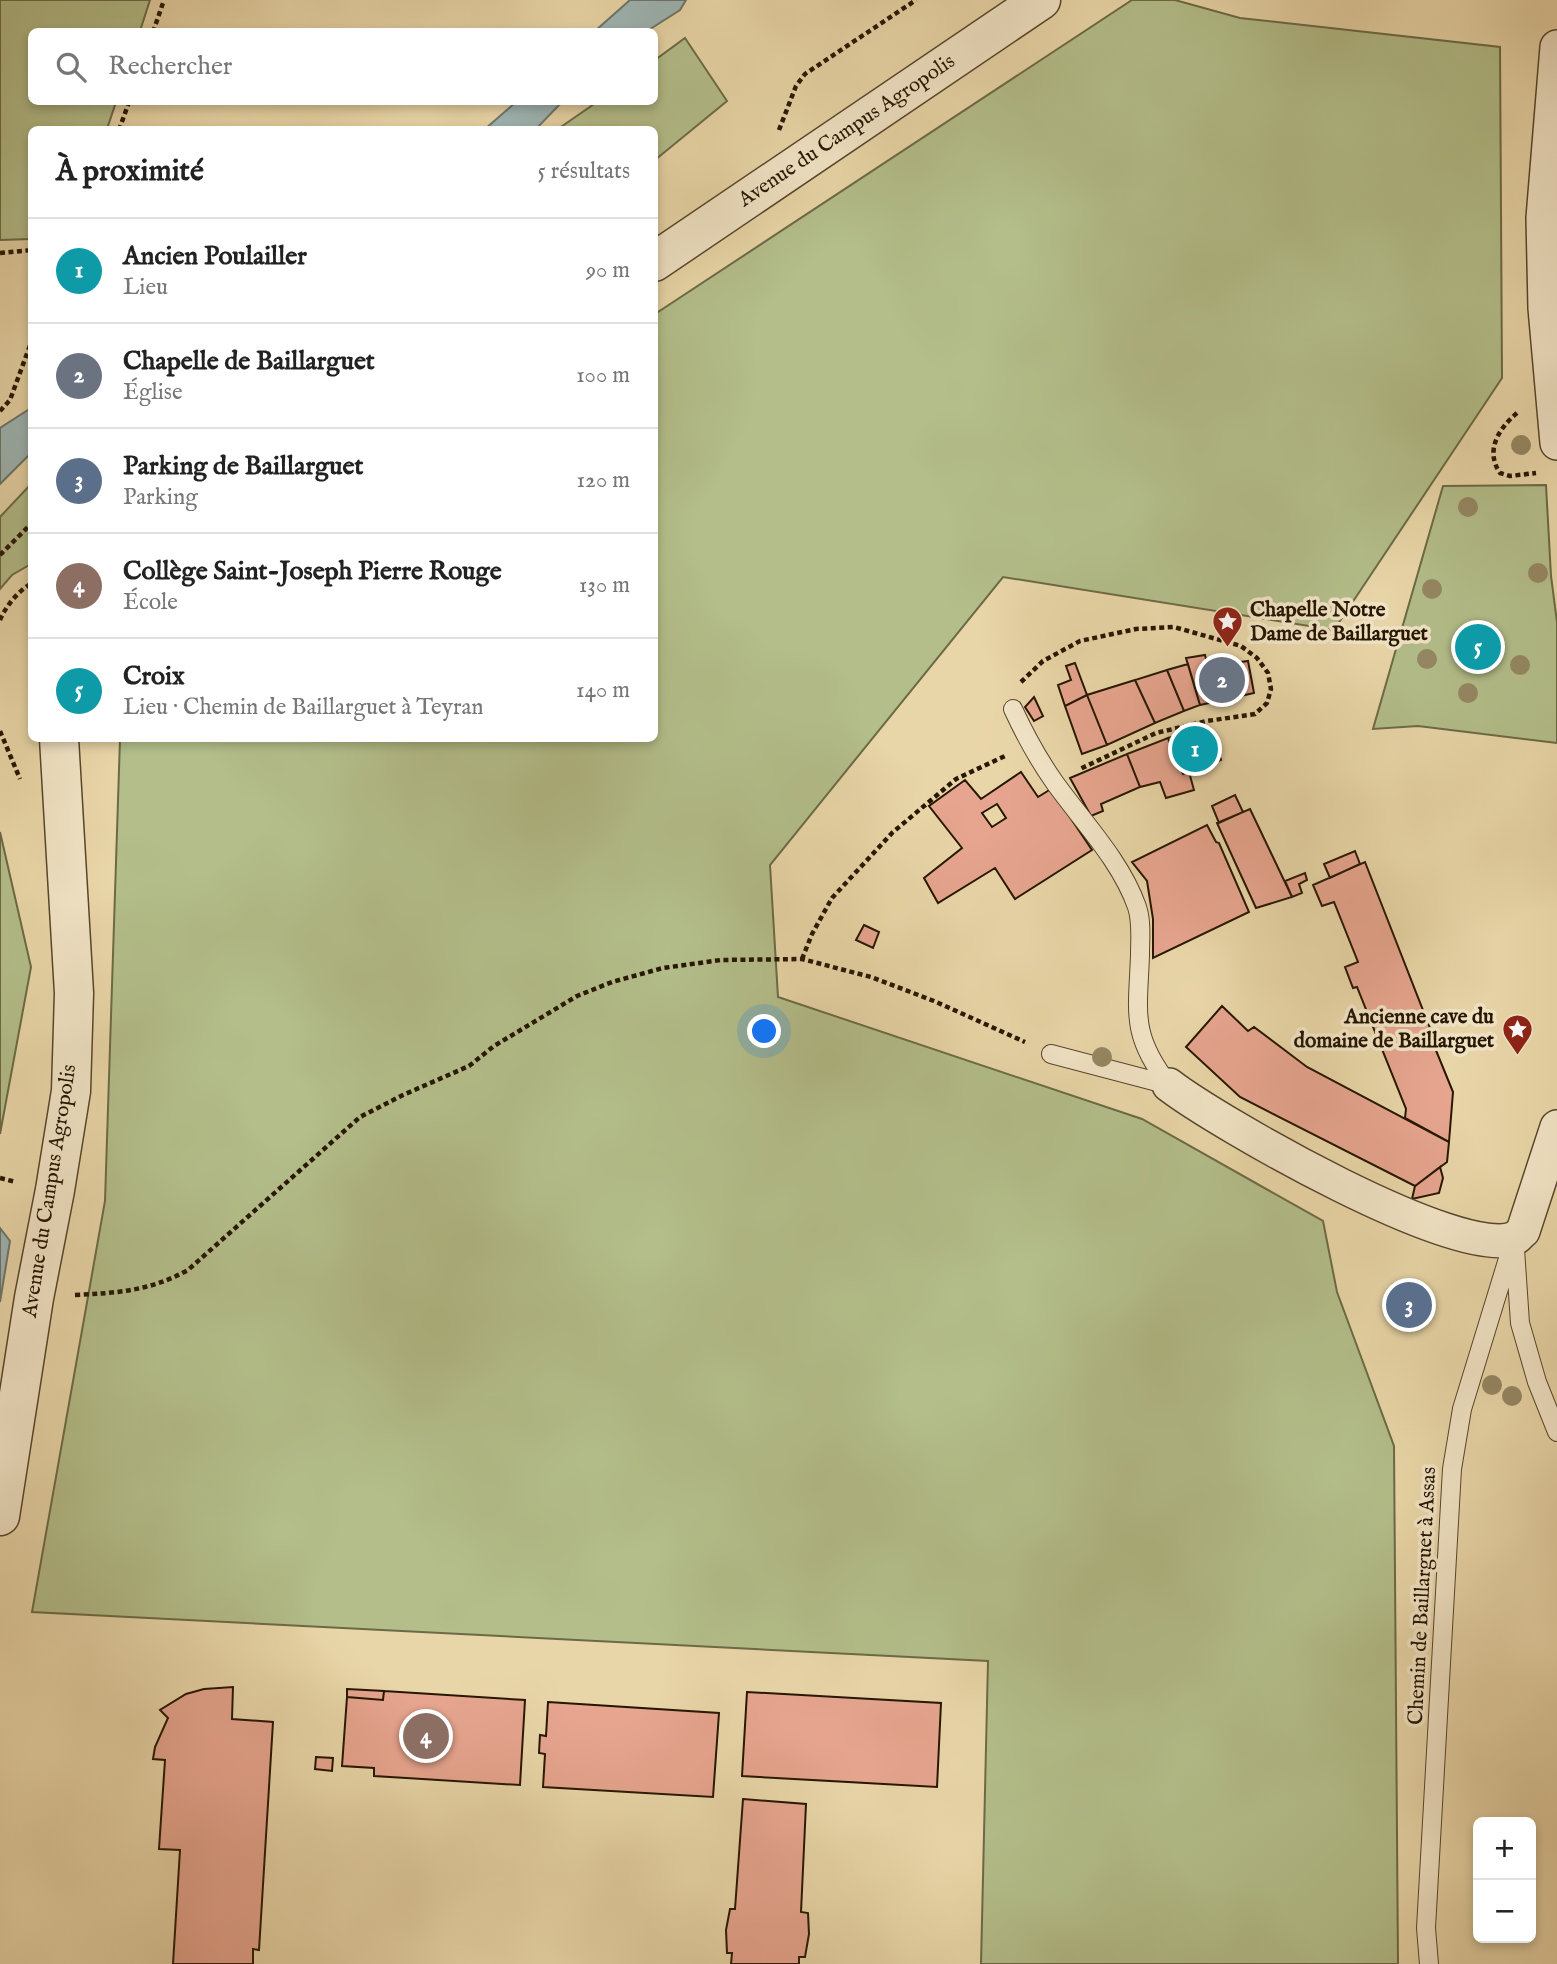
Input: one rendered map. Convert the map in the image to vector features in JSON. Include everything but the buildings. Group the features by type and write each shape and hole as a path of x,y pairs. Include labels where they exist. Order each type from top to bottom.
{"street":[{"name":"Avenue du Campus Agropolis","path":"658,259 1041,0"},
{"path":"1557,47 1543,218 1545,308 1557,443"},
{"name":"Avenue du Campus Agropolis","path":"0,1516 34,1298 71,1091 74,993 59,742"},
{"path":"1169,1085 1221,1120 1387,1208 1433,1226 1478,1237 1514,1238 1523,1231 1557,1127"}],"lane":[{"path":"1013,709 1033,752 1123,877 1138,909 1140,933 1136,1009 1139,1031 1156,1068 1169,1085"},
{"path":"1051,1054 1169,1085"},
{"path":"1514,1238 1520,1323 1537,1382 1557,1432"},
{"name":"Chemin de Baillarguet à Assas","path":"1429,1964 1426,1928 1452,1469 1462,1409 1514,1238"}],"path":[{"path":"154,28 163,0"},
{"path":"773,138 796,86 805,74 916,0"},
{"path":"120,126 128,105"},
{"path":"0,253 28,250"},
{"path":"0,411 10,400 28,351"},
{"path":"0,555 28,527"},
{"path":"0,620 4,611 28,586"},
{"path":"1013,709 1011,694 1028,673 1043,661 1080,640 1136,629 1174,627 1241,646 1257,658 1268,673 1271,690 1267,703 1255,715 1207,721 1156,733 1054,781"},
{"path":"802,959 812,933 832,898 892,833 956,779 1016,752 1023,758 1033,752"},
{"path":"34,1298 141,1289 166,1282 188,1270 360,1116 402,1094 469,1066 494,1046 577,996 612,982 663,968 721,960 802,959 871,977 922,996 1051,1054"}],"green space":[{"path":"0,0 150,0 141,28 28,28 28,105 115,105 108,126 28,126 28,239 0,240"},
{"path":"1132,0 1175,0 1240,18 1500,47 1502,378 1334,630 1003,577 770,865 778,997 1142,1119 1323,1221 1337,1292 1394,1446 1398,1964 981,1964 988,1661 32,1612 105,1201 120,742 658,742 658,312"},
{"path":"685,38 727,101 658,158 658,126 562,126 593,105 658,105 658,58"},
{"path":"1546,485 1551,576 1557,622 1557,743 1418,726 1373,729 1443,486"},
{"path":"28,487 28,566 12,575 0,589 0,517"},
{"path":"0,832 31,967 0,1134"}],"water":[{"path":"630,0 686,0 680,10 652,28 598,28"},
{"path":"513,105 559,105 539,126 488,126"},
{"path":"28,410 28,456 0,484 0,428"},
{"path":"0,1228 10,1241 0,1302"}],"place":[{"name":"Croix","path":"1478,647"},
{"name":"Chapelle Notre Dame de Baillarguet","path":"1227,649"},
{"name":"Chapelle de Baillarguet","path":"1222,680"},
{"name":"Ancien Poulailler","path":"1195,749"},
{"name":"Ancienne cave du domaine de Baillarguet","path":"1517,1056"},
{"name":"Parking de Baillarguet","path":"1409,1305"},
{"name":"Collège Saint-Joseph Pierre Rouge","path":"426,1736"}]}
